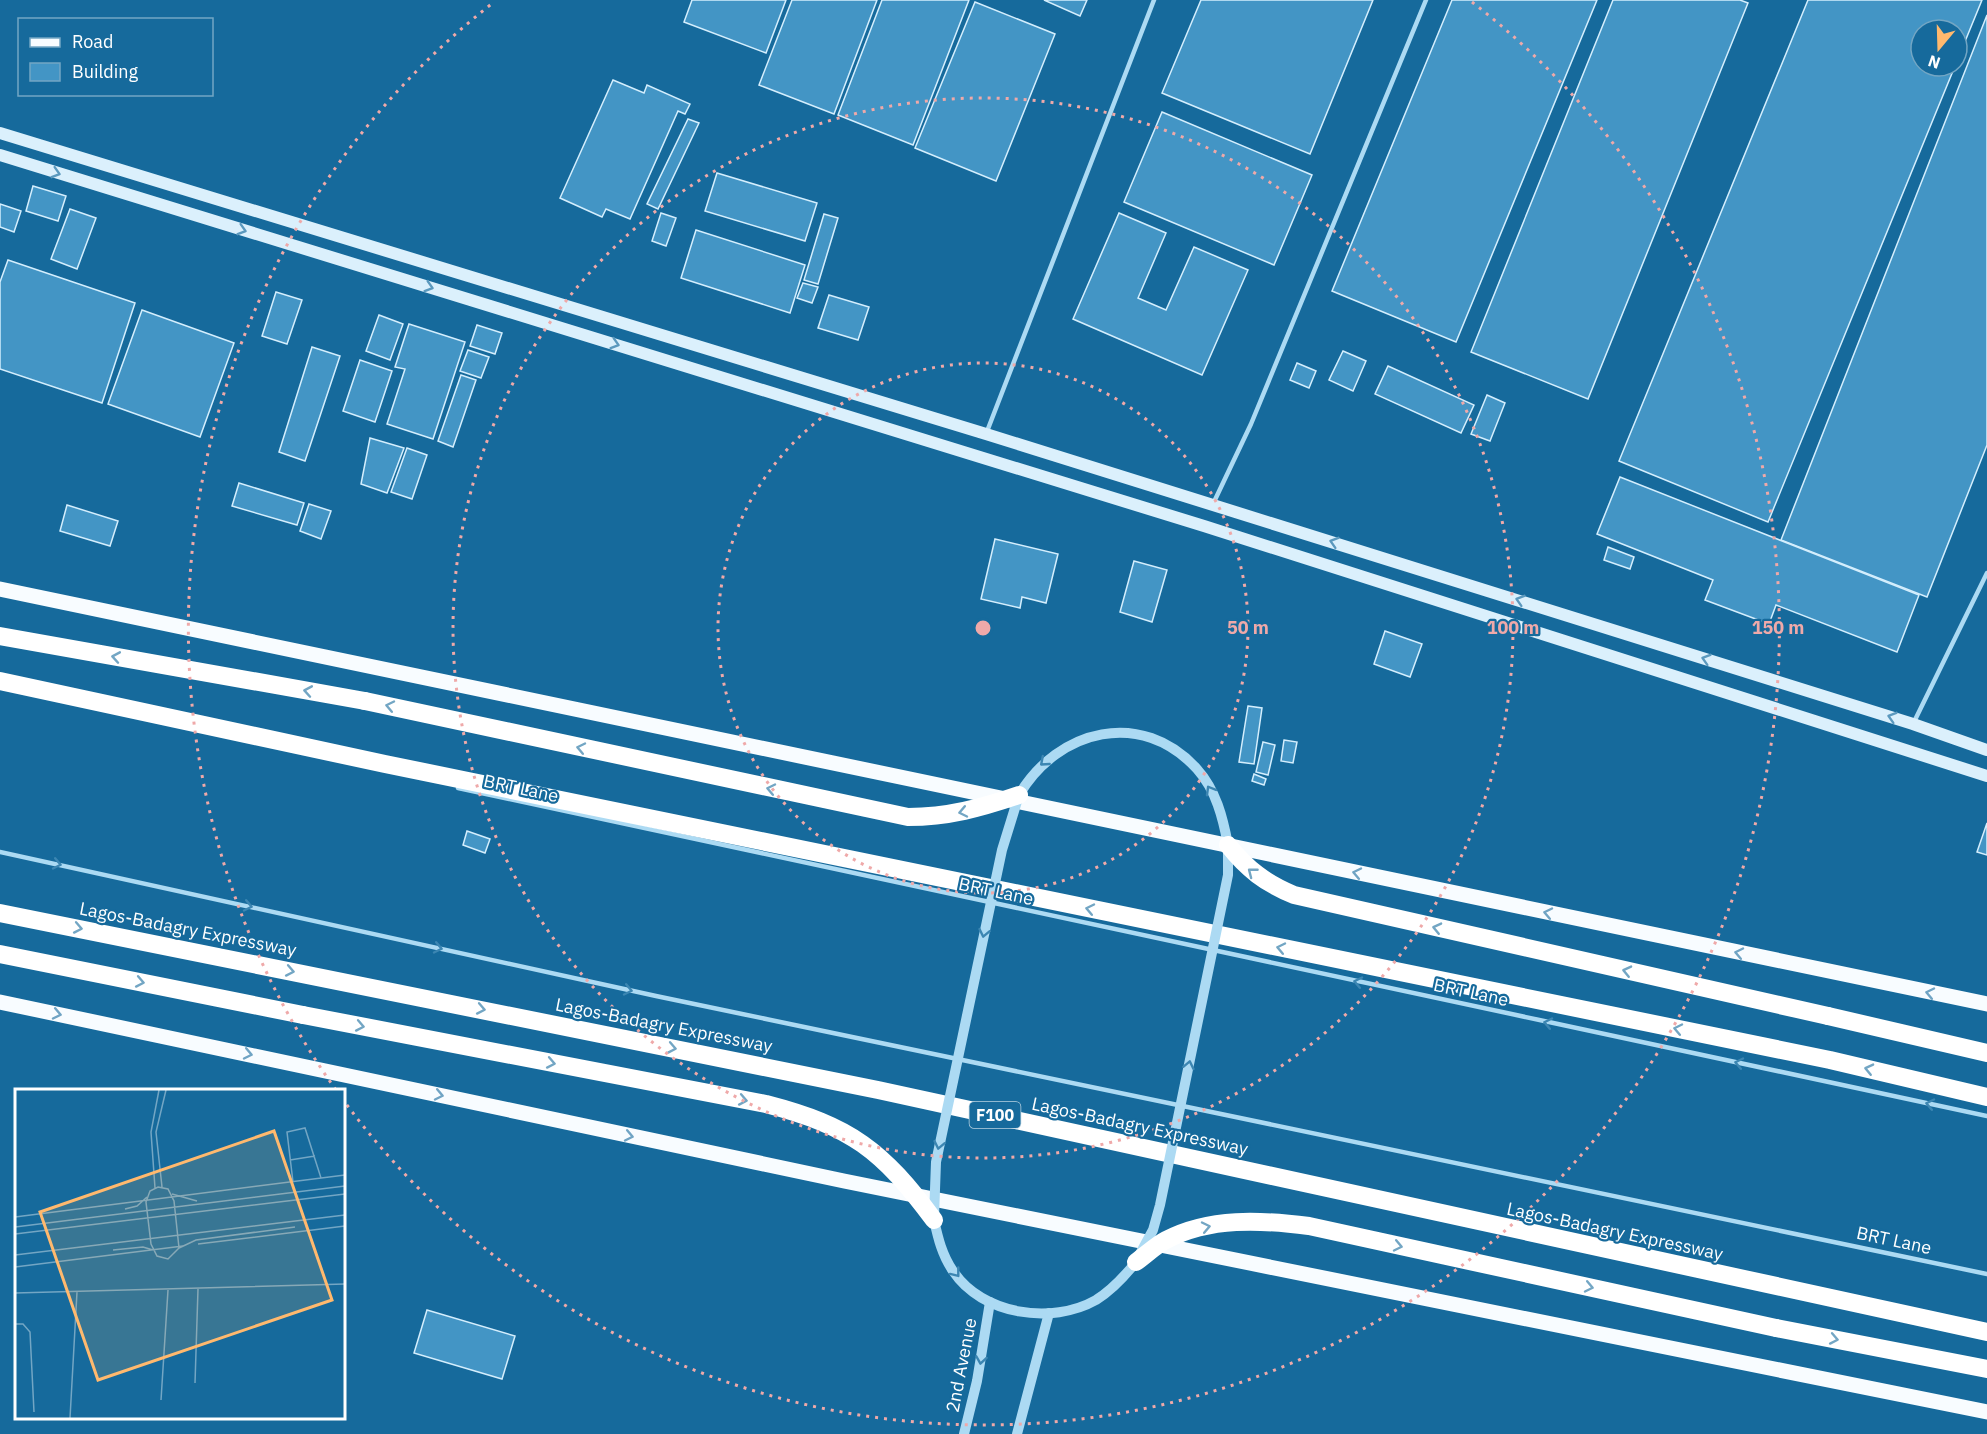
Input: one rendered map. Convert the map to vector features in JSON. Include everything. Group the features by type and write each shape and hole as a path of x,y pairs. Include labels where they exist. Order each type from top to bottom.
{"highway":[{"path":"0,636 365,701 898,815 938,817 968,812 1019,795"},
{"path":"0,681 420,771 1830,1060 1987,1097"},
{"path":"1228,845 1253,873 1268,884 1294,895 1987,1053"},
{"name":"Lagos-Badagry Expressway","path":"0,912 878,1090 1987,1332"},
{"path":"0,954 766,1104 810,1116 851,1135 878,1155 903,1178 934,1220"},
{"path":"1136,1262 1166,1240 1197,1229 1232,1222 1271,1221 1309,1226 1776,1328 1987,1369"}],"main road":[{"path":"0,133 1213,504 1913,724 1987,750"},
{"path":"0,155 1124,501 1987,776"},
{"path":"0,589 1987,1004"},
{"path":"0,1002 832,1179 1987,1412"}],"street":[{"path":"1105,734 1136,734 1168,746 1197,769 1214,793 1228,845 1228,875 1153,1230 1136,1262 1116,1285 1094,1300 1070,1310 1048,1313 1023,1312 990,1302 972,1291 954,1273 940,1249 934,1220 936,1162 1002,850 1019,795 1038,767 1059,750 1079,740 1105,734"},
{"name":"2nd Avenue","path":"964,1434 977,1382 990,1302"},
{"path":"1017,1434 1048,1313"}],"lane":[{"path":"986,434 1154,0"},
{"path":"1213,504 1251,424 1426,0"},
{"path":"1913,724 1987,573"},
{"path":"0,688 186,729"},
{"name":"BRT Lane","path":"454,787 1987,1116"},
{"name":"BRT Lane","path":"0,852 656,996 1787,1230 1987,1274"}],"building":[{"path":"692,0 786,0 766,53 684,22"},
{"path":"792,0 877,0 834,114 759,85"},
{"path":"882,0 969,0 913,145 838,115"},
{"path":"1044,0 1087,0 1080,16"},
{"path":"1201,0 1373,0 1310,154 1162,93"},
{"path":"1452,0 1597,0 1456,342 1332,291"},
{"path":"1613,0 1740,0 1748,3 1588,399 1471,352"},
{"path":"1808,0 1982,0 1969,32 1969,18 1909,18 1909,78 1950,78 1768,522 1619,461"},
{"path":"975,2 1055,34 996,181 915,148"},
{"path":"1987,15 1987,445 1927,597 1781,540 1962,78 1969,78 1969,61"},
{"path":"613,80 644,93 647,85 690,104 685,114 678,111 630,219 606,209 602,217 560,198"},
{"path":"1162,112 1312,175 1274,265 1124,202"},
{"path":"688,119 699,123 658,209 647,204"},
{"path":"717,173 817,203 805,241 705,211"},
{"path":"33,186 66,196 58,221 26,211"},
{"path":"0,204 21,211 14,232 0,227"},
{"path":"70,209 96,218 77,269 51,259"},
{"path":"661,213 676,218 666,246 652,241"},
{"path":"1119,213 1166,233 1138,298 1166,310 1194,247 1248,270 1202,375 1073,319"},
{"path":"824,214 838,218 818,284 804,280"},
{"path":"696,230 805,265 790,313 681,278"},
{"path":"8,260 135,303 102,403 0,369 0,282"},
{"path":"803,283 818,287 812,303 797,298"},
{"path":"276,292 302,300 287,344 262,336"},
{"path":"829,295 869,307 858,340 818,328"},
{"path":"142,310 234,343 200,437 108,404"},
{"path":"379,315 403,324 390,360 366,351"},
{"path":"409,324 465,342 433,439 387,424 405,369 395,367"},
{"path":"477,325 502,333 495,354 470,346"},
{"path":"312,347 340,356 305,461 279,452"},
{"path":"468,350 489,357 481,378 460,371"},
{"path":"1343,351 1366,361 1353,391 1329,380"},
{"path":"360,360 392,371 375,422 343,411"},
{"path":"1297,363 1316,371 1309,388 1290,380"},
{"path":"1388,366 1474,405 1461,433 1375,394"},
{"path":"461,375 476,380 453,447 438,441"},
{"path":"1487,395 1505,403 1490,441 1471,434"},
{"path":"370,438 404,448 387,493 361,484"},
{"path":"407,448 427,455 412,499 391,492"},
{"path":"1620,477 1919,595 1897,652 1776,605 1769,624 1705,600 1713,580 1597,534"},
{"path":"239,483 304,503 297,525 232,506"},
{"path":"309,504 331,511 321,539 300,531"},
{"path":"67,505 118,521 110,546 60,531"},
{"path":"995,539 1058,554 1046,603 1022,597 1020,608 981,599"},
{"path":"1608,547 1634,557 1630,569 1604,560"},
{"path":"1134,561 1167,570 1152,622 1120,612"},
{"path":"1385,631 1422,644 1410,677 1374,664"},
{"path":"1248,706 1262,708 1254,764 1239,762"},
{"path":"1284,740 1297,742 1293,763 1281,761"},
{"path":"1263,742 1275,745 1268,775 1256,772"},
{"path":"1254,774 1266,779 1264,785 1252,781"},
{"path":"1987,823 1987,855 1977,852"},
{"path":"467,831 490,839 485,853 463,845"},
{"path":"427,1310 515,1336 502,1379 414,1353"}]}
